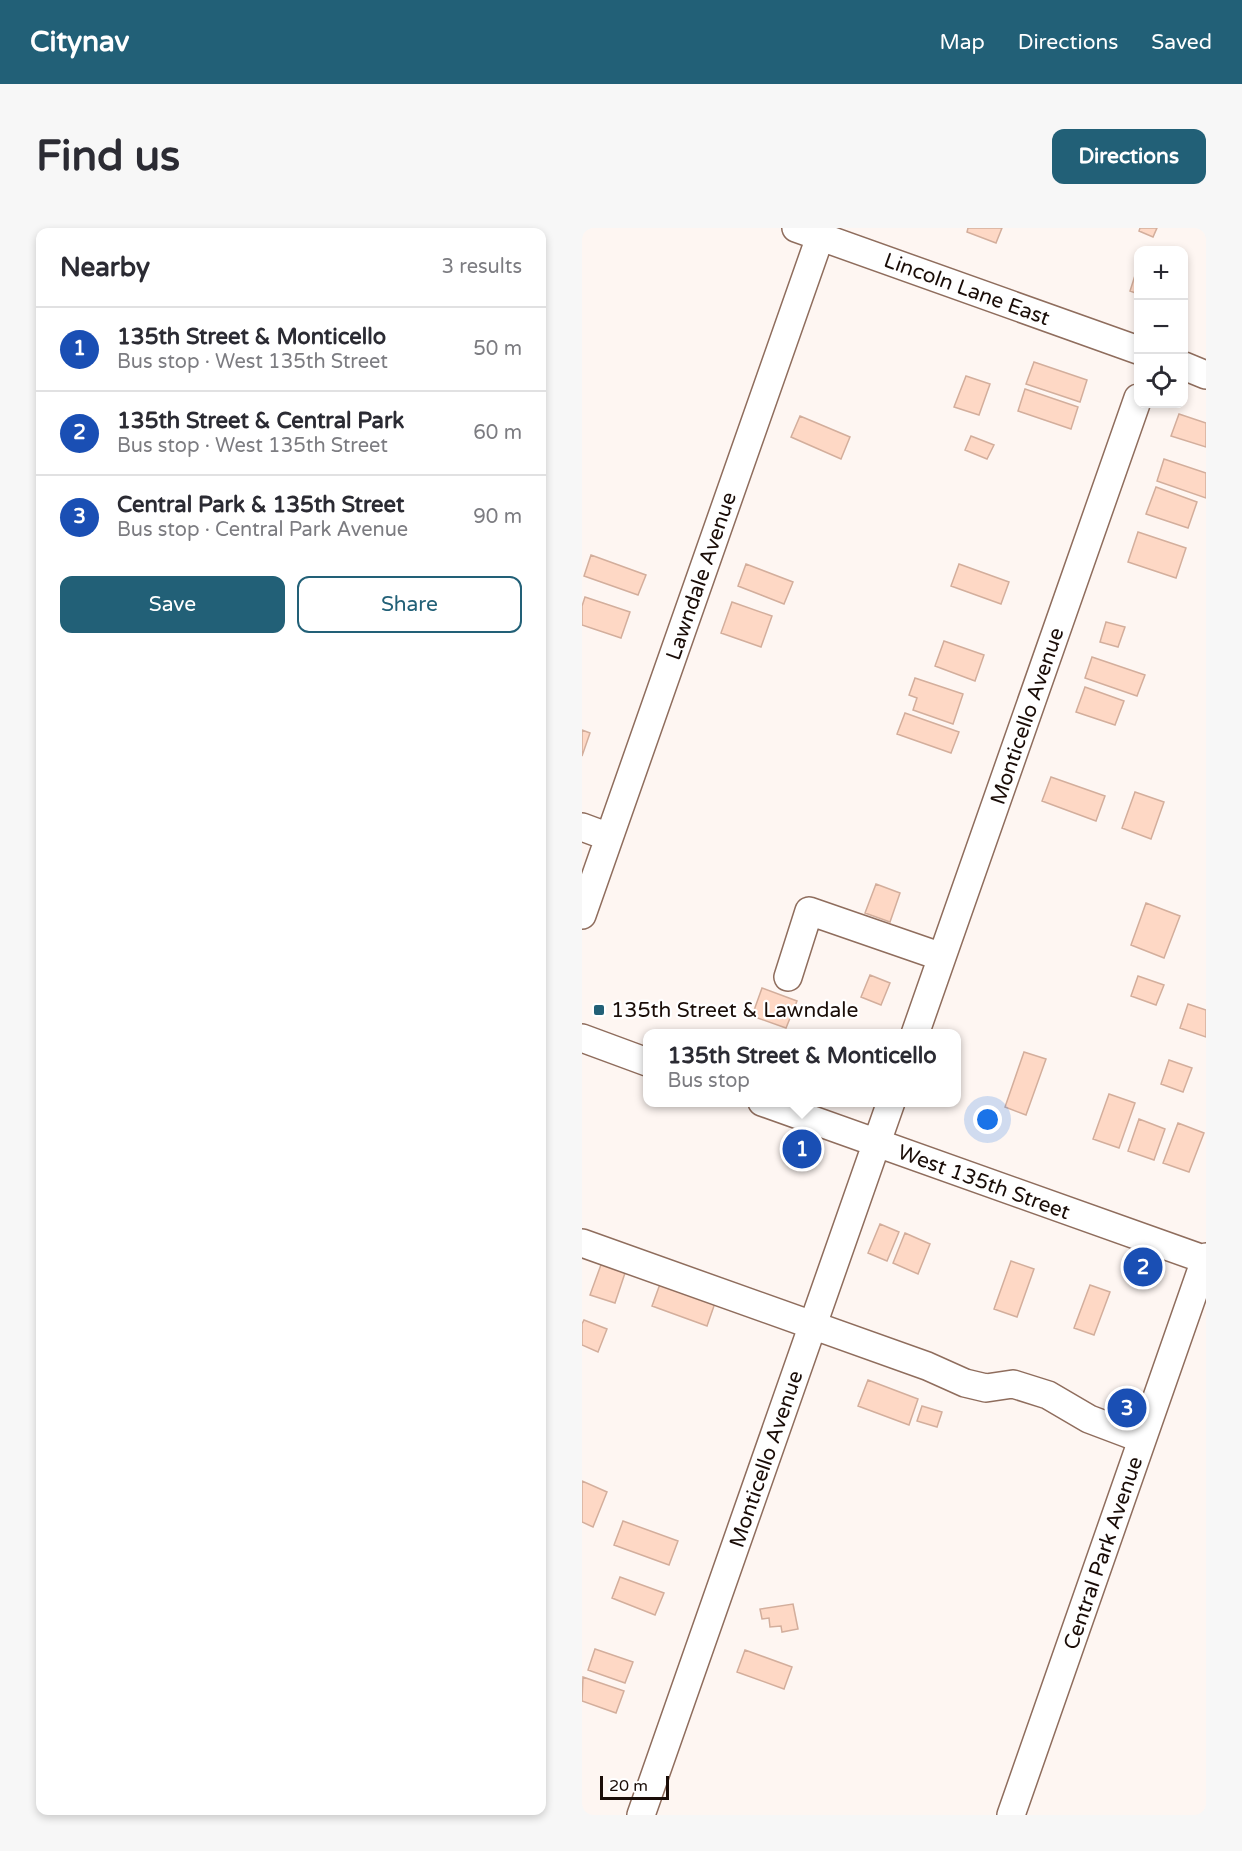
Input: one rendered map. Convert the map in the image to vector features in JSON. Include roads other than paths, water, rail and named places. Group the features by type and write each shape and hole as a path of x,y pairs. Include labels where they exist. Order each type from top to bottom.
{"street":[{"name":"Lincoln Lane East","path":"808,232 1134,349"},
{"name":"Lawndale Avenue","path":"582,915 808,232"},
{"path":"1188,368 1206,375"},
{"name":"Monticello Avenue","path":"917,1029 1134,408"},
{"path":"582,827 609,837"},
{"path":"788,977 809,911 942,957"},
{"path":"582,1038 643,1060"},
{"name":"West 135th Street","path":"776,1107 1206,1259"},
{"name":"Monticello Avenue","path":"641,1815 889,1107"},
{"path":"582,1243 927,1366 965,1383 986,1388 1013,1384 1048,1395 1089,1419 1142,1439"},
{"name":"Central Park Avenue","path":"1011,1815 1206,1259"}],"place":[{"name":"135th Street & Lawndale","path":"599,1010"},
{"name":"135th Street & Monticello","path":"802,1149"},
{"name":"135th Street & Central Park","path":"1143,1267"},
{"name":"Central Park & 135th Street","path":"1127,1408"}]}
